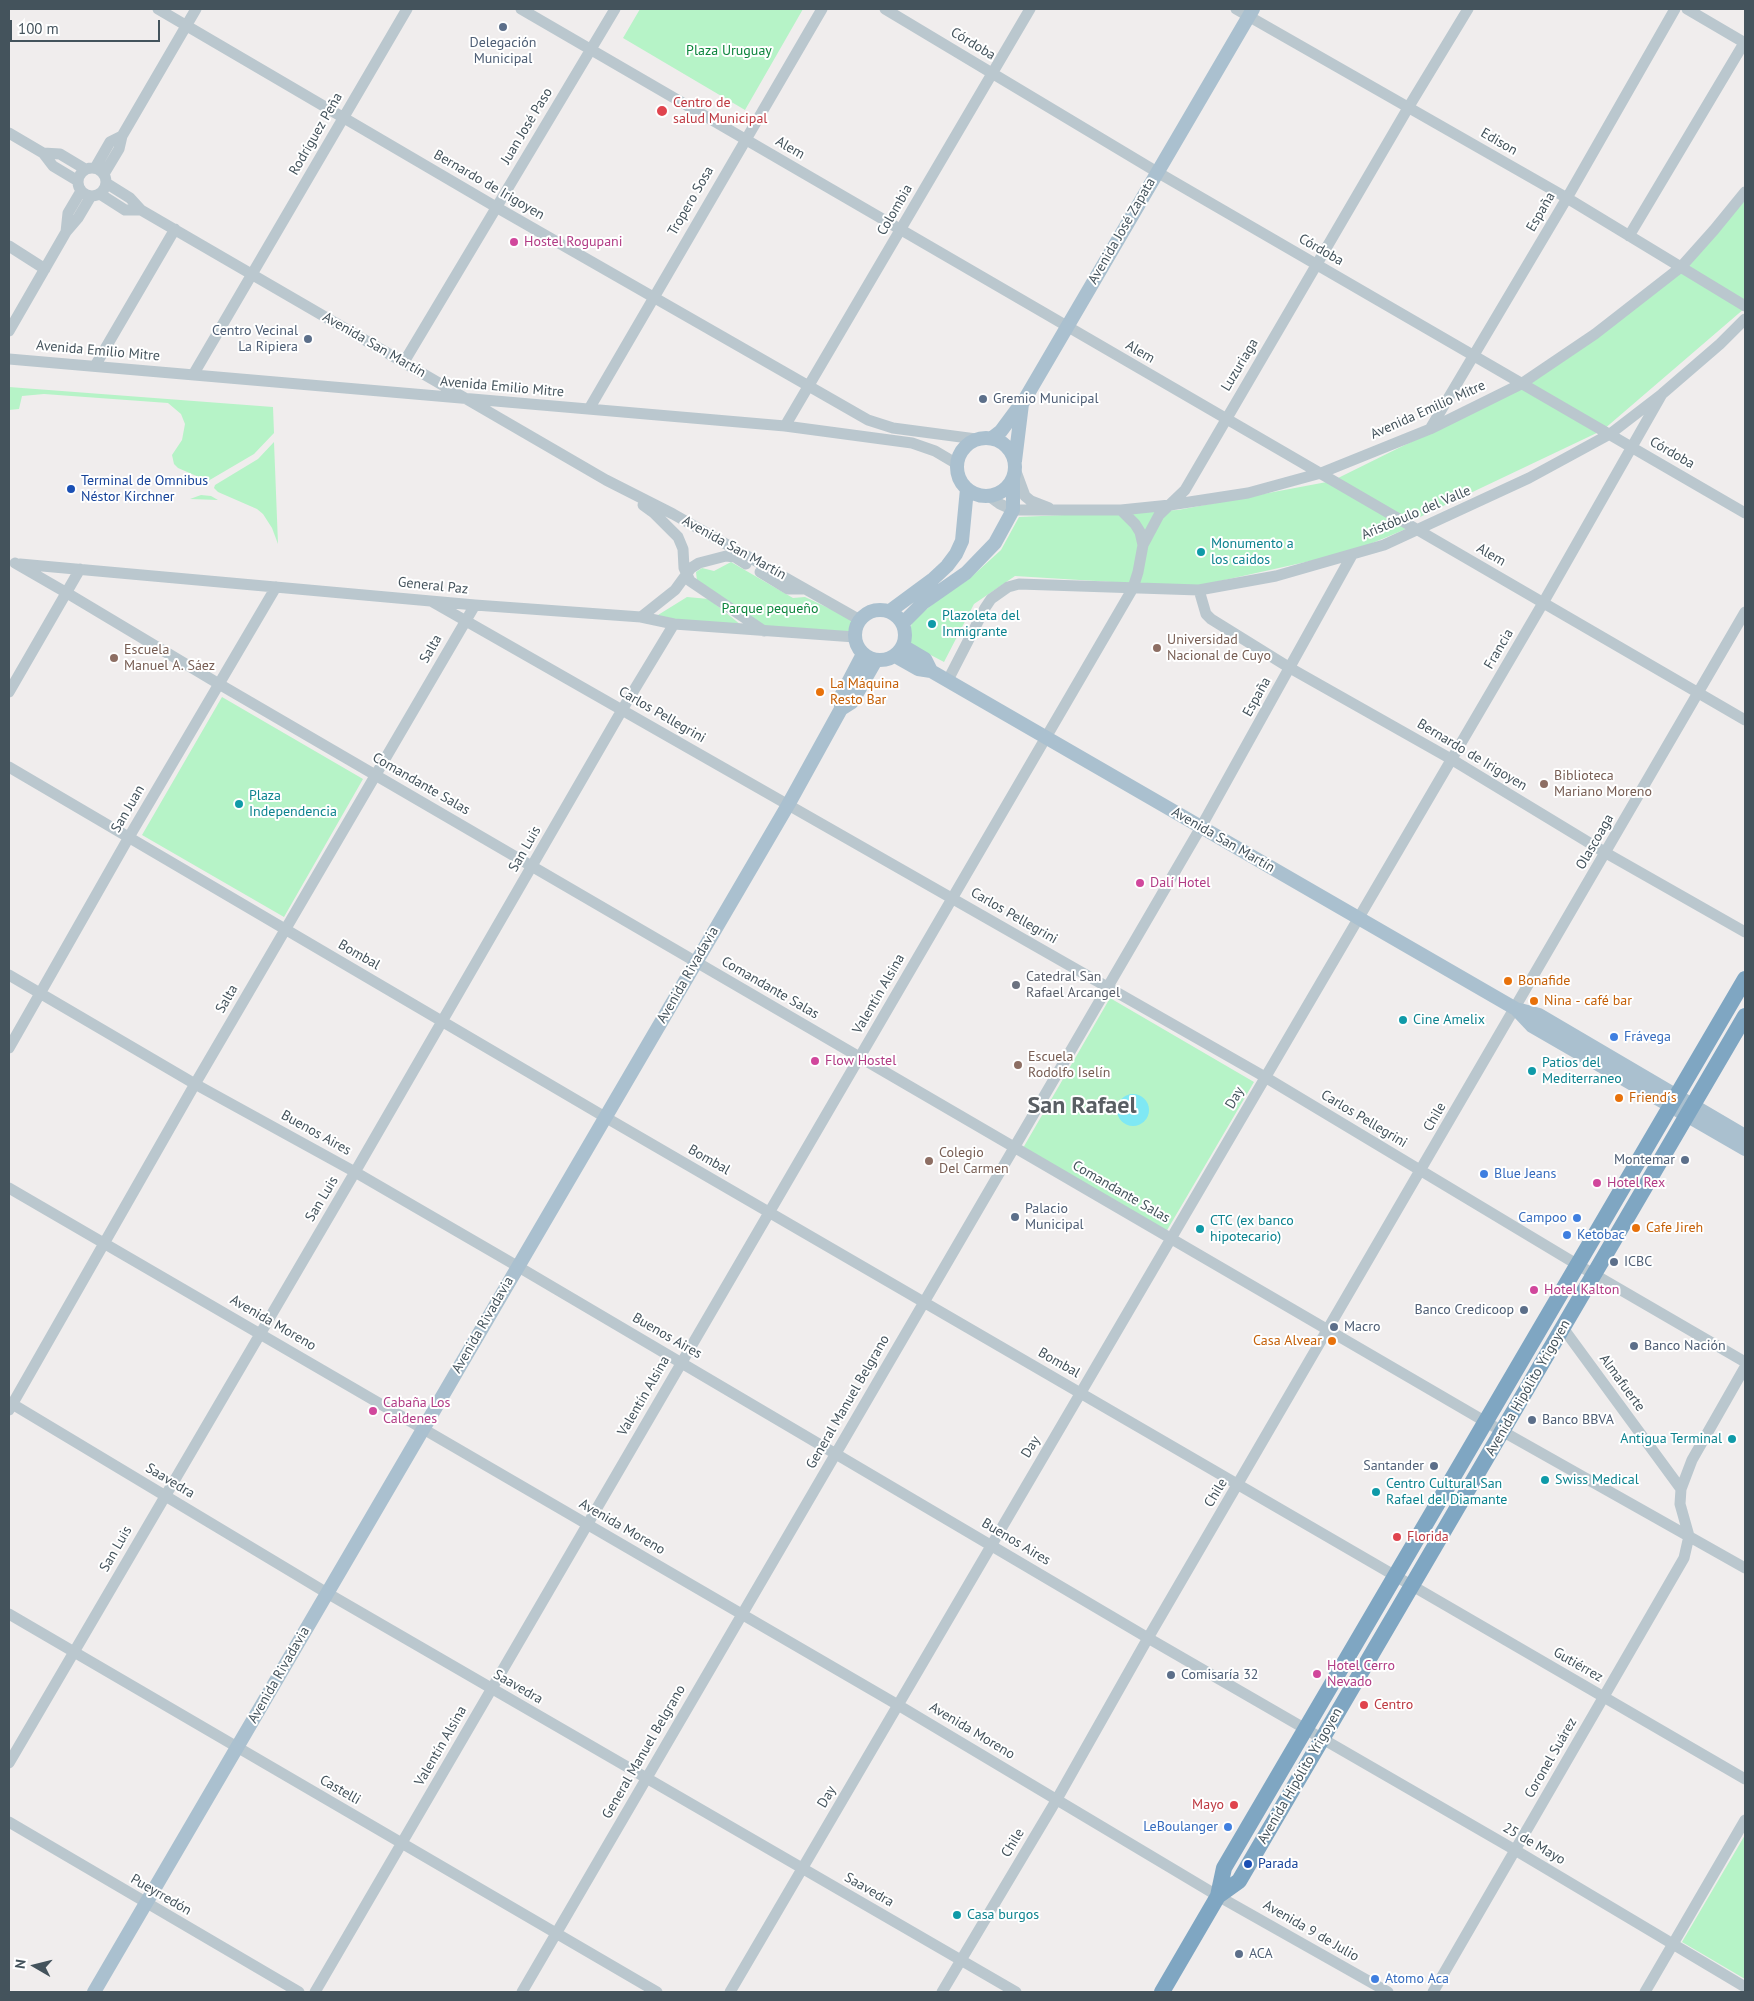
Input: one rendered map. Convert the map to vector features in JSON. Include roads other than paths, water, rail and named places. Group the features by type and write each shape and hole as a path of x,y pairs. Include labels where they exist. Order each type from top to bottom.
{"highway":[{"name":"Avenida Hipólito Yrigoyen","path":"1162,1992 1218,1896 1224,1868 1745,979"},
{"name":"Avenida Hipólito Yrigoyen","path":"1218,1896 1239,1881 1745,1016"}],"main road":[{"name":"Avenida José Zapata","path":"903,623 923,603 966,573 981,559 1004,528 1013,510 1014,469 1022,404 1157,172 1246,11"},
{"path":"992,438 1022,404"},
{"path":"992,438 1007,446 1014,469 1004,490 989,496 973,494 961,482 957,473 957,464 963,448 976,439 992,438"},
{"path":"890,611 932,580 947,566 956,554 962,541 967,489"},
{"path":"873,610 890,611 903,623 905,630 899,651 889,659 870,657 859,649 855,637 860,620 873,610"},
{"name":"Avenida San Martín","path":"899,651 918,669 931,671 948,680 1516,1009 1539,1015 1690,1110"},
{"name":"Avenida Rivadavia","path":"94,1992 788,804 841,709 852,702 870,657"},
{"path":"1690,1110 1745,1136"},
{"path":"1690,1110 1745,1150"}],"street":[{"name":"Bernardo de Irigoyen","path":"158,9 496,207 809,387 880,425 976,439"},
{"path":"87,191 105,188 98,174 110,142 122,136 196,9"},
{"name":"Rodríguez Peña","path":"193,375 407,9"},
{"name":"Alem","path":"521,9 1745,720"},
{"name":"Juan José Paso","path":"404,362 615,9"},
{"name":"Tropero Sosa","path":"589,409 822,9"},
{"name":"Córdoba","path":"885,9 1157,172 1745,514"},
{"name":"Colombia","path":"785,426 1030,9"},
{"name":"Luzuriaga","path":"1046,737 1132,588 1138,572 1143,545 1159,515 1184,490 1468,9"},
{"name":"España","path":"1430,429 1567,198 1675,9"},
{"path":"1629,236 1745,43 1687,9"},
{"name":"Edison","path":"1246,11 1408,108 1567,198 1745,306"},
{"name":"Avenida San Martín","path":"9,133 43,153 53,166 87,191 125,210 141,210"},
{"name":"Avenida San Martín","path":"43,153 60,154 98,174 130,198 141,210 606,480 673,514 860,620"},
{"path":"9,330 66,232 78,218 87,191 79,176 98,174"},
{"name":"Avenida Emilio Mitre","path":"989,496 1013,510 1120,510 1170,505 1248,493 1321,473 1430,429 1522,384 1595,334 1681,267 1745,192"},
{"path":"95,366 175,229"},
{"path":"9,246 45,269"},
{"name":"Aristóbulo del Valle","path":"948,680 984,608 990,600 1008,587 1019,584 1199,590 1276,576 1384,545 1529,478 1610,434 1662,394 1720,344 1745,319"},
{"name":"Avenida Emilio Mitre","path":"9,359 785,426 912,443 935,451 957,464"},
{"name":"Francia","path":"1358,918 1543,603 1662,394"},
{"name":"Avenida Emilio Mitre","path":"1014,469 1025,496 1031,501 1055,510"},
{"name":"Avenida San Martín","path":"606,480 654,513 678,538 683,549 686,575"},
{"path":"1120,510 1140,532 1143,545"},
{"name":"España","path":"1201,827 1352,555"},
{"path":"641,618 675,590 699,562 726,556 735,557 788,588 806,589"},
{"name":"General Paz","path":"12,563 475,605 641,618 674,624 764,632 855,637"},
{"name":"Comandante Salas","path":"12,563 67,593 532,867 1486,1422 1744,1568"},
{"path":"9,692 80,569"},
{"path":"686,575 696,586 764,632"},
{"name":"San Juan","path":"9,1048 129,837 276,587"},
{"name":"Bernardo de Irigoyen","path":"1199,590 1206,614 1211,619 1290,668 1451,759 1606,853 1745,932"},
{"name":"Carlos Pellegrini","path":"431,600 1265,1077 1745,1362"},
{"name":"Salta","path":"10,1405 475,605"},
{"name":"Olascoaga","path":"1516,1009 1745,612"},
{"name":"San Luis","path":"9,1764 622,710 674,624"},
{"name":"Valentín Alsina","path":"315,1992 1046,737"},
{"name":"Bombal","path":"9,767 605,1117 1239,1484 1395,1577"},
{"name":"General Manuel Belgrano","path":"522,1992 1201,827"},
{"name":"Day","path":"730,1992 1358,918"},
{"name":"Buenos Aires","path":"9,975 195,1084 355,1172 517,1266 1306,1730"},
{"name":"Chile","path":"942,1992 1057,1799 1148,1638 1516,1009"},
{"name":"Avenida Moreno","path":"9,1188 898,1705 1218,1896"},
{"name":"Almafuerte","path":"1562,1328 1681,1489"},
{"path":"1690,1536 1680,1504 1681,1489 1692,1460 1745,1367"},
{"name":"Saavedra","path":"10,1405 327,1593 1016,1992"},
{"name":"Coronel Suárez","path":"1433,1992 1684,1558 1690,1536"},
{"name":"Gutiérrez","path":"1395,1577 1745,1779"},
{"name":"Castelli","path":"9,1614 657,1992"},
{"name":"25 de Mayo","path":"1306,1730 1515,1850 1745,1987"},
{"path":"1645,1992 1745,1820"},
{"name":"Pueyrredón","path":"9,1822 299,1992"},
{"name":"Avenida 9 de Julio","path":"1218,1896 1388,1992"}],"water":[{"path":"1133,1094 1139,1095 1144,1099 1148,1104 1148,1116 1144,1121 1139,1125 1133,1126 1127,1125 1122,1121 1118,1116 1117,1110 1118,1104 1122,1099 1127,1095"}],"place":[{"name":"Delegación Municipal","path":"503,27"},
{"name":"Centro de salud Municipal","path":"662,111"},
{"name":"Hostel Rogupani","path":"514,242"},
{"name":"Centro Vecinal La Ripiera","path":"308,339"},
{"name":"Gremio Municipal","path":"983,399"},
{"name":"Terminal de Omnibus Néstor Kirchner","path":"71,489"},
{"name":"Monumento a los caidos","path":"1201,552"},
{"name":"Plazoleta del Inmigrante","path":"932,624"},
{"name":"Universidad Nacional de Cuyo","path":"1157,648"},
{"name":"Escuela Manuel A. Sáez","path":"114,658"},
{"name":"La Máquina Resto Bar","path":"820,692"},
{"name":"Biblioteca Mariano Moreno","path":"1544,784"},
{"name":"Plaza Independencia","path":"239,804"},
{"name":"Dalí Hotel","path":"1140,883"},
{"name":"Bonafide","path":"1508,981"},
{"name":"Catedral San Rafael Arcangel","path":"1016,985"},
{"name":"Nina - café bar","path":"1534,1001"},
{"name":"Cine Amelix","path":"1403,1020"},
{"name":"Frávega","path":"1614,1037"},
{"name":"Flow Hostel","path":"815,1061"},
{"name":"Escuela Rodolfo Iselín","path":"1018,1065"},
{"name":"Patios del Mediterraneo","path":"1532,1071"},
{"name":"Friend´s","path":"1619,1098"},
{"name":"Montemar","path":"1685,1160"},
{"name":"Colegio Del Carmen","path":"929,1161"},
{"name":"Blue Jeans","path":"1484,1174"},
{"name":"Hotel Rex","path":"1597,1183"},
{"name":"Palacio Municipal","path":"1015,1217"},
{"name":"Campoo","path":"1577,1218"},
{"name":"Cafe Jireh","path":"1636,1228"},
{"name":"CTC (ex banco hipotecario)","path":"1200,1229"},
{"name":"Ketobac","path":"1567,1235"},
{"name":"ICBC","path":"1614,1262"},
{"name":"Hotel Kalton","path":"1534,1290"},
{"name":"Banco Credicoop","path":"1524,1310"},
{"name":"Macro","path":"1334,1327"},
{"name":"Casa Alvear","path":"1332,1341"},
{"name":"Banco Nación","path":"1634,1346"},
{"name":"Cabaña Los Caldenes","path":"373,1411"},
{"name":"Banco BBVA","path":"1532,1420"},
{"name":"Antigua Terminal","path":"1732,1439"},
{"name":"Santander","path":"1434,1466"},
{"name":"Swiss Medical","path":"1545,1480"},
{"name":"Centro Cultural San Rafael del Diamante","path":"1376,1492"},
{"name":"Florida","path":"1397,1537"},
{"name":"Hotel Cerro Nevado","path":"1317,1674"},
{"name":"Comisaría 32","path":"1171,1675"},
{"name":"Centro","path":"1364,1705"},
{"name":"Mayo","path":"1234,1805"},
{"name":"LeBoulanger","path":"1228,1827"},
{"name":"Parada","path":"1248,1864"},
{"name":"Casa burgos","path":"957,1915"},
{"name":"ACA","path":"1239,1954"},
{"name":"Atomo Aca","path":"1375,1979"}],"district":[{"name":"San Rafael","path":"1082,1106"}],"park label":[{"name":"Plaza Uruguay","path":"729,51"},
{"name":"Parque pequeño","path":"770,609"}]}
